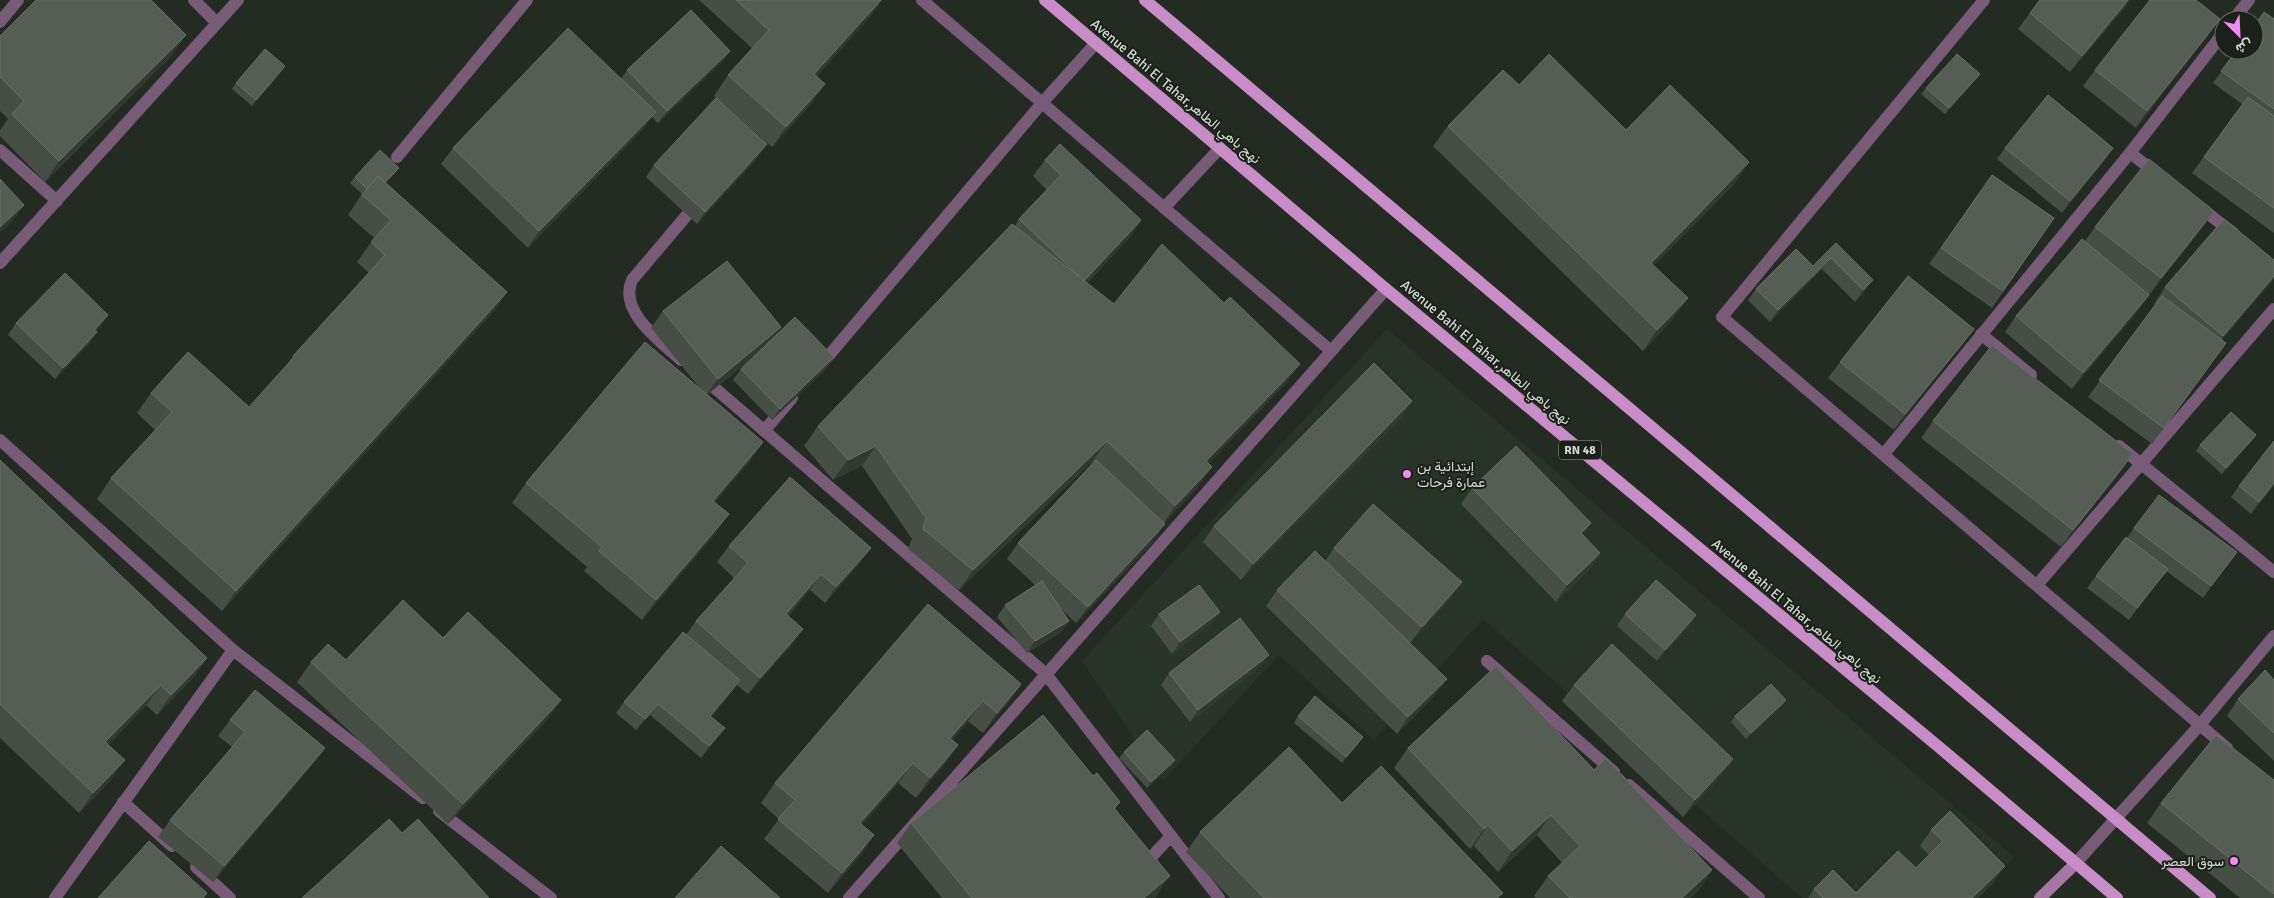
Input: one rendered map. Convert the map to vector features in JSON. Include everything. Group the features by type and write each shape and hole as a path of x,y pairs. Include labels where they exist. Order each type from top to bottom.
{"main road":[{"name":"Avenue Bahi El Tahar,نهج باهي الطاهر","path":"1045,0 1386,289 1939,747 2116,898"},
{"path":"1145,0 2210,898"}],"street":[{"path":"0,22 18,0"},
{"path":"194,0 217,23"},
{"path":"0,263 238,0"},
{"path":"397,157 527,0"},
{"path":"922,0 1331,351"},
{"path":"1984,0 1722,317 2199,726 2237,756"},
{"path":"764,432 1042,103 1096,43"},
{"path":"1884,454 1980,334 2130,153 2214,45"},
{"path":"1164,208 1220,148"},
{"path":"0,150 57,200"},
{"path":"2130,153 2168,182"},
{"path":"708,189 632,280 628,290 629,301 653,336 1045,673 1219,898"},
{"path":"2183,194 2244,241"},
{"path":"849,898 900,846 1045,673 1386,289"},
{"path":"2036,585 2274,309"},
{"path":"1980,334 2042,384"},
{"path":"0,440 233,650 551,898"},
{"path":"2111,440 2274,572"},
{"path":"2040,898 2117,819 2199,726 2274,636"},
{"path":"55,898 233,650"},
{"path":"1487,661 1759,898"},
{"path":"123,802 230,898"},
{"path":"1132,878 1171,836"}],"shaded area":[{"name":"إبتدائية بن عمارة فرحات","path":"1387,329 2014,857 1971,898 1802,898 1483,619 1374,740 1279,655 1163,781 1082,661"}],"building":[{"path":"36,0 151,0 186,35 59,161 12,114 24,101 0,77 0,36"},
{"path":"736,0 881,0 814,74 825,84 786,127 728,75 769,30"},
{"path":"2040,0 2128,0 2082,56 2030,13"},
{"path":"2150,0 2196,0 2214,14 2214,27 2147,111 2095,70"},
{"path":"691,10 730,51 667,111 627,70"},
{"path":"2264,12 2274,19 2274,109 2221,71 2229,60 2264,60"},
{"path":"568,28 656,112 539,231 453,148"},
{"path":"265,49 285,66 256,100 236,83"},
{"path":"1549,54 1626,130 1670,85 1749,162 1651,263 1688,298 1657,330 1448,126 1503,70 1519,85"},
{"path":"1957,54 1980,74 1949,108 1926,88"},
{"path":"2048,95 2113,148 2070,201 2005,148"},
{"path":"2248,97 2274,116 2274,208 2204,157"},
{"path":"716,98 767,144 705,212 654,165"},
{"path":"1060,144 1141,220 1084,281 1019,219 1061,175 1045,160"},
{"path":"380,150 399,168 385,182 378,176 367,189 355,177"},
{"path":"2149,159 2214,211 2161,278 2095,227"},
{"path":"1992,175 2054,218 2003,291 1941,248"},
{"path":"378,176 507,292 236,591 111,478 172,412 151,393 188,352 249,407 385,255 371,242 391,220 362,195"},
{"path":"0,179 24,205 0,227"},
{"path":"2224,219 2274,260 2274,276 2223,336 2165,287"},
{"path":"1012,224 1114,304 1162,244 1224,303 1230,297 1300,364 1206,461 1212,467 1175,506 1107,441 973,570 923,529 926,518 876,446 848,460 818,426"},
{"path":"2082,239 2149,295 2083,373 2016,316"},
{"path":"1836,243 1873,280 1863,290 1831,258 1778,310 1756,289 1796,249 1813,266"},
{"path":"727,261 781,327 718,379 663,311"},
{"path":"65,273 108,315 94,330 97,332 63,368 16,323"},
{"path":"1908,276 1974,329 1905,414 1840,362"},
{"path":"2162,296 2226,343 2164,428 2099,380"},
{"path":"795,317 834,357 780,409 741,369"},
{"path":"645,342 763,442 713,501 729,514 656,600 599,551 602,547 526,483"},
{"path":"1992,345 2133,454 2073,530 1933,421"},
{"path":"1374,363 1412,401 1253,564 1214,526"},
{"path":"2231,412 2256,435 2226,468 2200,445"},
{"path":"2274,441 2274,483 2259,502 2239,486"},
{"path":"1516,446 1591,523 1581,533 1600,553 1567,585 1472,488"},
{"path":"0,460 207,658 171,695 161,685 105,742 125,760 93,793 0,704"},
{"path":"1096,460 1165,524 1088,607 1018,543"},
{"path":"790,477 871,548 836,587 821,574 786,614 803,629 760,678 696,621 748,563 729,546"},
{"path":"2159,495 2237,552 2211,586 2134,528"},
{"path":"1373,504 1462,582 1422,627 1334,548"},
{"path":"2126,537 2168,569 2137,608 2096,576"},
{"path":"1315,551 1447,679 1408,717 1277,590"},
{"path":"1656,580 1696,615 1665,650 1625,614"},
{"path":"1042,581 1069,621 1035,641 1005,605"},
{"path":"1199,585 1220,612 1180,642 1159,614"},
{"path":"403,600 443,638 468,612 561,700 463,804 311,662 328,644 346,660"},
{"path":"928,604 1021,684 997,713 983,701 950,738 958,745 930,778 913,763 860,823 874,835 842,873 778,819 795,800 775,783"},
{"path":"1240,618 1269,655 1198,710 1169,673"},
{"path":"683,632 740,680 710,716 725,728 709,746 658,704 645,719 624,702"},
{"path":"1612,644 1733,759 1695,800 1574,685"},
{"path":"1496,666 1594,770 1606,758 1712,870 1682,898 1570,898 1548,876 1580,846 1551,815 1512,851 1488,825 1484,829 1408,748"},
{"path":"2265,670 2274,680 2274,733 2238,699"},
{"path":"1771,684 1786,700 1751,733 1735,716"},
{"path":"255,690 325,748 224,866 170,820 245,732 230,720"},
{"path":"1315,696 1363,737 1346,757 1298,716"},
{"path":"1043,715 1093,776 1097,773 1120,802 1114,808 1170,876 1144,898 972,898 911,823"},
{"path":"1147,730 1175,760 1151,782 1124,752"},
{"name":"سوق العصر","path":"2216,735 2274,780 2274,894 2161,803"},
{"path":"1289,747 1342,803 1381,766 1503,893 1497,898 1264,898 1200,832"},
{"path":"1950,811 2005,866 1972,898 1823,898 1814,889 1833,870 1856,893 1898,851 1916,868 1943,841 1931,830"},
{"path":"389,819 402,833 418,819 489,898 302,898"},
{"path":"149,841 207,893 203,898 98,898"},
{"path":"721,846 780,898 675,898"}],"place":[{"name":"إبتدائية بن عمارة فرحات","path":"1407,474"},
{"name":"سوق العصر","path":"2234,861"}]}
